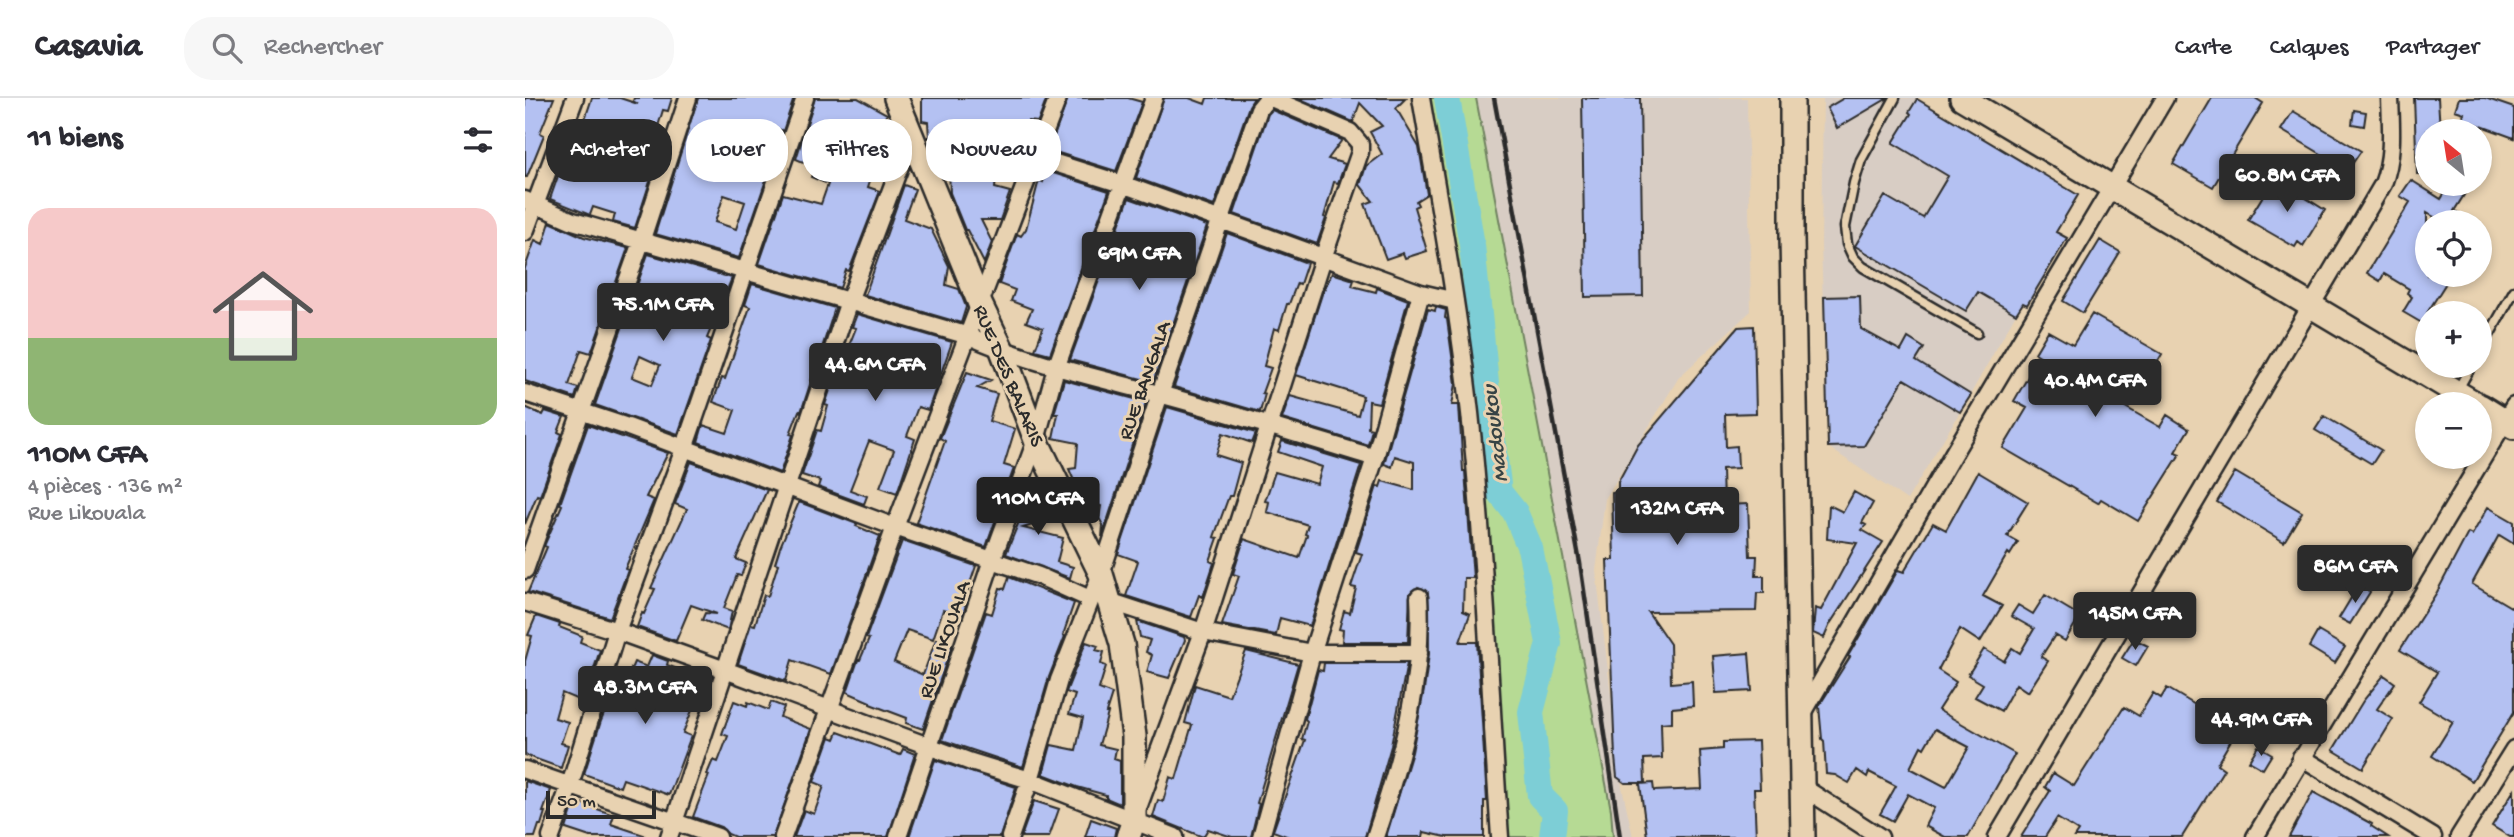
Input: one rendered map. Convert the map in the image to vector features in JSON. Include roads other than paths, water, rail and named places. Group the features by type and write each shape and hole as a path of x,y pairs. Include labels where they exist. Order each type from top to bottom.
{"main road":[{"name":"RUE DES BALARIS","path":"896,98 904,119"},
{"path":"1792,98 1791,237 1803,837"},
{"path":"1962,98 2454,392"},
{"name":"RUE DES BALARIS","path":"912,139 980,304 1002,350 1036,440 1101,574 1100,600 1122,644 1134,736 1131,828"},
{"path":"2492,411 2511,418"}],"street":[{"path":"567,119 575,98"},
{"path":"525,570 641,242 688,98"},
{"path":"551,837 570,785 617,631 684,449 805,98"},
{"path":"1050,119 1058,98"},
{"name":"RUE LIKOUALA","path":"898,837 1036,440 1056,368 1154,98"},
{"path":"1131,828 1203,632 1323,258 1360,152 1360,144 1350,132 1268,98"},
{"name":"RUE BANGALA","path":"1101,574 1259,109 1268,98"},
{"path":"1420,98 1455,301 1475,469 1500,837"},
{"path":"1799,720 2165,98"},
{"path":"1997,837 2383,184 2390,165 2392,144 2390,98"},
{"path":"1061,166 1122,184 1421,293 1455,301"},
{"path":"525,232 530,202 546,168"},
{"path":"672,829 757,572 789,487 849,301 894,182"},
{"path":"783,837 895,527 1027,182"},
{"path":"530,202 573,221 969,336 1056,368 1160,394 1375,458"},
{"path":"1261,837 1312,653 1375,458 1421,293"},
{"path":"525,393 1100,600 1203,632 1312,653 1419,653"},
{"path":"2255,837 2301,757 2511,418"},
{"path":"1375,837 1397,764 1419,653 1419,597"},
{"path":"1010,837 1030,780 1059,680 1100,600"},
{"path":"525,602 617,631 971,762 1030,780 1131,828 1175,837"},
{"path":"2459,837 2514,749"},
{"path":"2301,757 2433,837"},
{"path":"525,770 570,785 672,829 718,837"},
{"path":"1801,786 1879,837"}],"lane":[{"path":"1895,98 1861,160 1845,227 1847,244 1853,257 1863,267 1977,333"},
{"path":"2492,330 2514,291"}],"waterway":[{"name":"Madoukou","path":"1447,98 1472,245 1499,492 1515,512 1530,548 1549,643 1531,712 1540,796 1555,811 1552,837"}],"railway":[{"path":"1494,98 1580,563 1620,837"}]}
